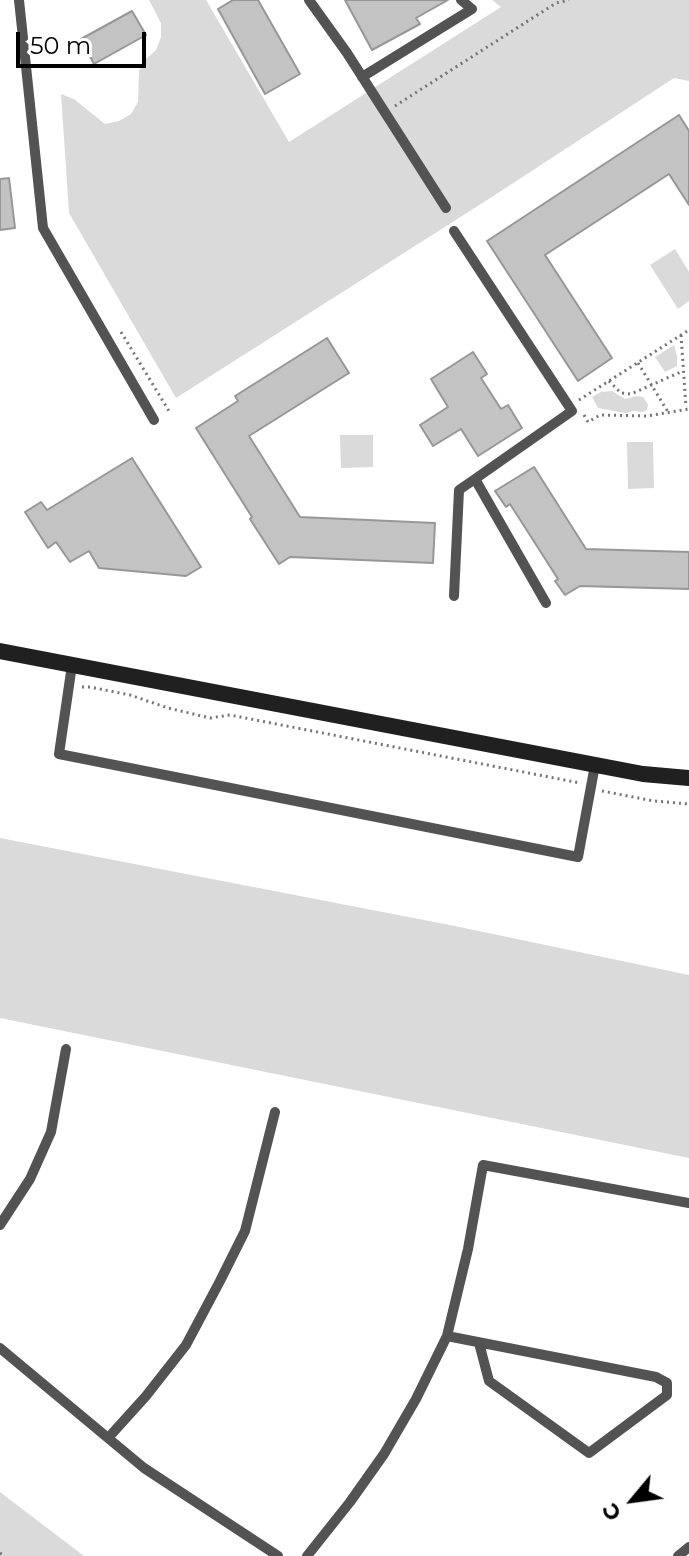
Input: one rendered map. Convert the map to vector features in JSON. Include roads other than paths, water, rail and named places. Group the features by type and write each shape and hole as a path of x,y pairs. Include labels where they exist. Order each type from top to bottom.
{"street":[{"path":"0,651 643,774 689,778"}],"lane":[{"path":"19,0 43,228 154,420"},
{"path":"309,0 446,208"},
{"path":"362,77 472,9 461,0"},
{"path":"454,231 572,411 459,490 454,596"},
{"path":"475,479 546,603"},
{"path":"72,665 59,754 578,857 595,765"},
{"path":"0,1225 30,1179 51,1132 66,1049"},
{"path":"109,1437 186,1345 220,1281 245,1231 275,1112"},
{"path":"307,1556 384,1454 447,1336 468,1249 483,1165 689,1203"},
{"path":"447,1336 656,1377 667,1383 667,1395 589,1453 489,1381 479,1343"},
{"path":"0,1348 144,1468 278,1556"},
{"path":"678,1556 689,1547"}]}
